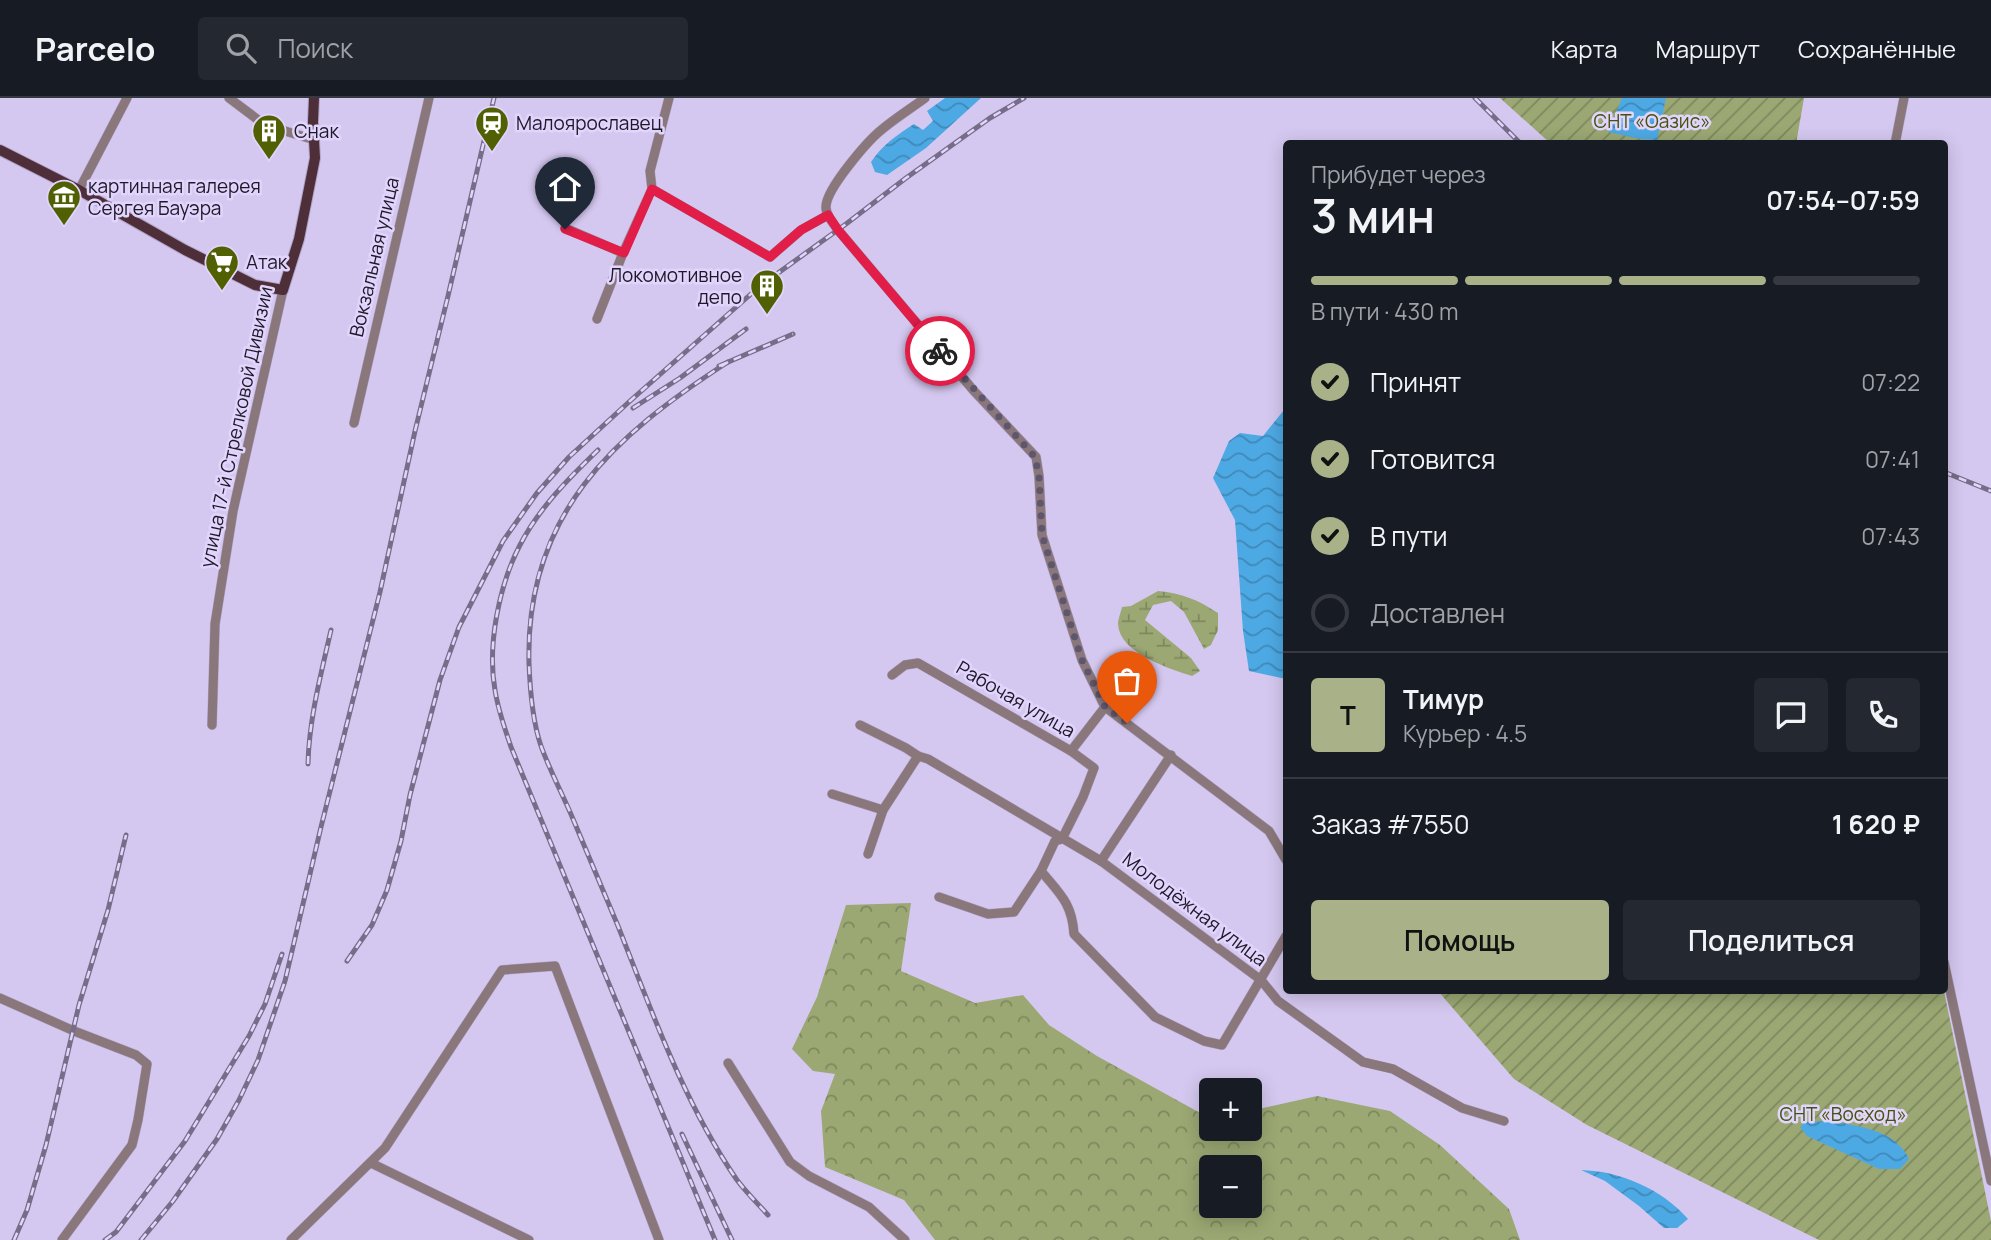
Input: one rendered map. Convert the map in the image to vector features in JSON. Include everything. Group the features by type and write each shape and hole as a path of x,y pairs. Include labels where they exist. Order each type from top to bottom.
{"main road":[{"name":"улица 17-й Стрелковой Дивизии","path":"283,290 301,229 315,158 314,98"},
{"path":"0,150 255,285 283,290"}],"street":[{"path":"79,190 127,98"},
{"path":"229,98 265,125 315,140"},
{"name":"Вокзальная улица","path":"354,423 429,98"},
{"path":"597,319 652,189 650,170 669,98"},
{"path":"925,98 879,132 839,178 825,208 828,215 957,371 1035,457 1039,476 1042,535 1082,660 1105,707 1269,831 1283,855"},
{"path":"1896,140 1904,98"},
{"path":"652,189 770,257 801,230 828,215"},
{"path":"565,229 624,253"},
{"name":"улица 17-й Стрелковой Дивизии","path":"212,725 215,624 233,511 283,290"},
{"name":"Рабочая улица","path":"892,675 905,665 918,663 1071,751 1094,768 1062,839"},
{"path":"1071,751 1105,707"},
{"name":"Молодёжная улица","path":"860,725 928,759 1101,861 1261,979 1279,1001 1363,1062 1393,1069 1462,1108 1504,1121"},
{"path":"1101,861 1171,755"},
{"path":"868,854 883,810 918,756"},
{"path":"832,794 883,810"},
{"path":"939,897 988,914 1014,912 1041,871 1055,841 1062,839"},
{"path":"1041,871 1068,903 1074,934 1155,1017 1203,1041 1222,1045 1283,941"},
{"path":"291,1240 386,1148 502,970 555,966 659,1240"},
{"path":"1948,981 1991,1181"},
{"path":"0,998 136,1055 147,1064 132,1145 62,1240"},
{"path":"728,1063 790,1162 809,1176 869,1207 905,1240"},
{"path":"372,1163 528,1240"}],"green space":[{"name":"СНТ «Оазис»","path":"1500,98 1804,98 1797,140 1547,140"},
{"path":"1158,591 1190,598 1218,613 1218,630 1211,645 1204,649 1184,612 1171,601 1153,605 1145,620 1191,658 1200,671 1192,676 1147,658 1127,643 1121,634 1118,624 1122,607 1131,606"},
{"path":"911,903 901,971 975,1003 1023,995 1049,1025 1097,1056 1199,1112 1199,1141 1262,1141 1262,1108 1317,1096 1390,1111 1440,1145 1509,1209 1520,1240 935,1240 904,1200 825,1167 821,1111 835,1074 813,1071 792,1049 817,997 846,905"},
{"name":"СНТ «Восход»","path":"1441,994 1945,994 1991,1221 1991,1240 1819,1240 1587,1125 1514,1079"}],"water":[{"path":"945,98 981,98 926,148 887,175 875,172 871,162 880,150 914,124 923,130 933,121 927,111"},
{"path":"1622,98 1666,98 1657,140 1608,132"},
{"path":"1283,411 1283,678 1249,671 1243,631 1235,520 1213,478 1229,441 1240,433 1263,436"},
{"path":"1831,1121 1886,1136 1903,1149 1909,1159 1900,1169 1879,1169 1807,1136 1800,1127 1805,1122"},
{"path":"1581,1170 1611,1174 1639,1184 1666,1199 1688,1219 1677,1228 1664,1228 1605,1181"}],"railway":[{"path":"141,1240 173,1201 217,1139 239,1100 258,1060 285,981 380,592 494,98"},
{"path":"347,961 372,925 387,890 440,680 459,627 503,541 537,493 569,457 760,286 990,118 1024,98"},
{"path":"1475,98 1517,140"},
{"path":"633,408 680,378 746,329"},
{"path":"719,366 793,334"},
{"path":"728,362 648,419 613,451 584,485 560,522 542,564 532,611 529,673 541,746 670,1056 718,1151 737,1180 768,1215"},
{"path":"598,450 545,506 528,531 513,561 501,597 494,635 495,690 511,747 715,1240"},
{"path":"1948,474 1991,491"},
{"path":"308,764 313,713 331,630"},
{"path":"14,1240 27,1210 46,1145 79,1005 108,910 126,835"},
{"path":"105,1240 116,1232 185,1141 249,1036 265,1004 282,954"},
{"path":"682,1134 732,1240"}],"way so far":[{"path":"940,351 1035,457 1039,476 1042,535 1082,660 1105,707 1127,723"}],"place":[{"name":"Малоярославец","path":"492,153"},
{"name":"Снак","path":"269,161"},
{"name":"картинная галерея Сергея Бауэра","path":"64,227"},
{"name":"Атак","path":"222,292"},
{"name":"Локомотивное депо","path":"767,316"}],"route":[{"path":"565,229 624,253 652,189 770,257 801,230 828,215 940,351"}]}
